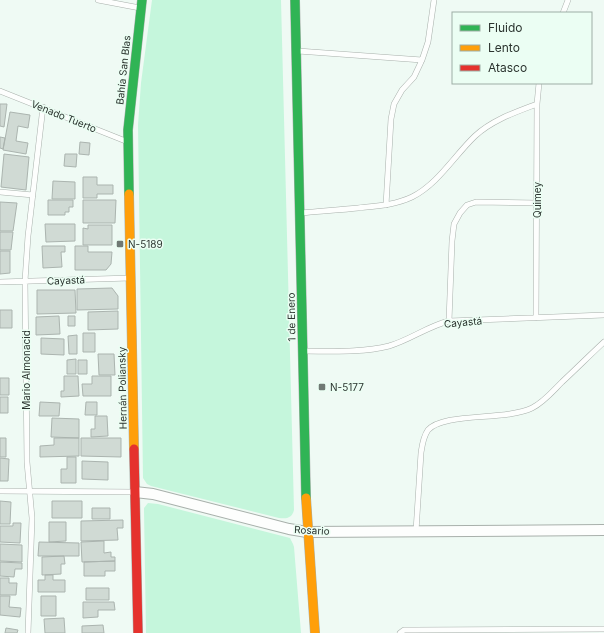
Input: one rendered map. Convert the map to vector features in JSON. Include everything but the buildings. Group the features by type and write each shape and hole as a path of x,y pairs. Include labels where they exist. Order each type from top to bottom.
{"main road":[{"name":"1 de Enero","path":"295,0 307,532 315,633"},
{"name":"Bahía San Blas","path":"128,142 130,107 142,4"},
{"name":"Hernán Poliansky","path":"128,142 138,633"}],"street":[{"name":"Rosario","path":"135,492 153,494 289,529 307,532 604,530"}],"lane":[{"path":"98,0 142,4"},
{"path":"386,205 391,119 394,104 402,90 414,77 422,60 428,42 434,0"},
{"path":"563,12 568,0"},
{"path":"296,51 422,60"},
{"name":"Quimey","path":"536,318 537,104 539,84"},
{"name":"Venado Tuerto","path":"0,91 128,142"},
{"path":"300,213 386,205 401,202 413,197 436,179 476,135 489,125 506,116 537,104"},
{"name":"Mario Almonacid","path":"28,633 32,518 26,462 26,281 28,236 43,107"},
{"path":"0,192 33,195"},
{"path":"449,322 452,240 454,224 460,213 467,205 476,202 537,203"},
{"name":"Cayastá","path":"0,282 131,278"},
{"name":"Cayastá","path":"303,351 371,350 406,340 436,324 449,322 604,315"},
{"path":"416,531 421,454 423,441 428,431 435,424 446,420 516,414 531,408 546,398 604,342"},
{"name":"Rosario","path":"0,491 135,492"},
{"path":"400,633 404,630 604,630"}],"green space":[{"path":"152,0 281,0 294,510 292,515 287,518 279,518 151,486 147,484 143,478 138,125 141,83"},
{"path":"148,503 158,504 290,538 294,547 301,633 146,633 144,508"}],"traffic: fast":[{"path":"129,194 128,130 142,0"},
{"path":"295,0 306,498"}],"traffic: slow":[{"path":"129,194 134,449"},
{"path":"306,498 315,633"}],"traffic: jam":[{"path":"134,449 138,633"}],"place":[{"name":"N-5189","path":"120,244"},
{"name":"N-5177","path":"322,387"}]}
